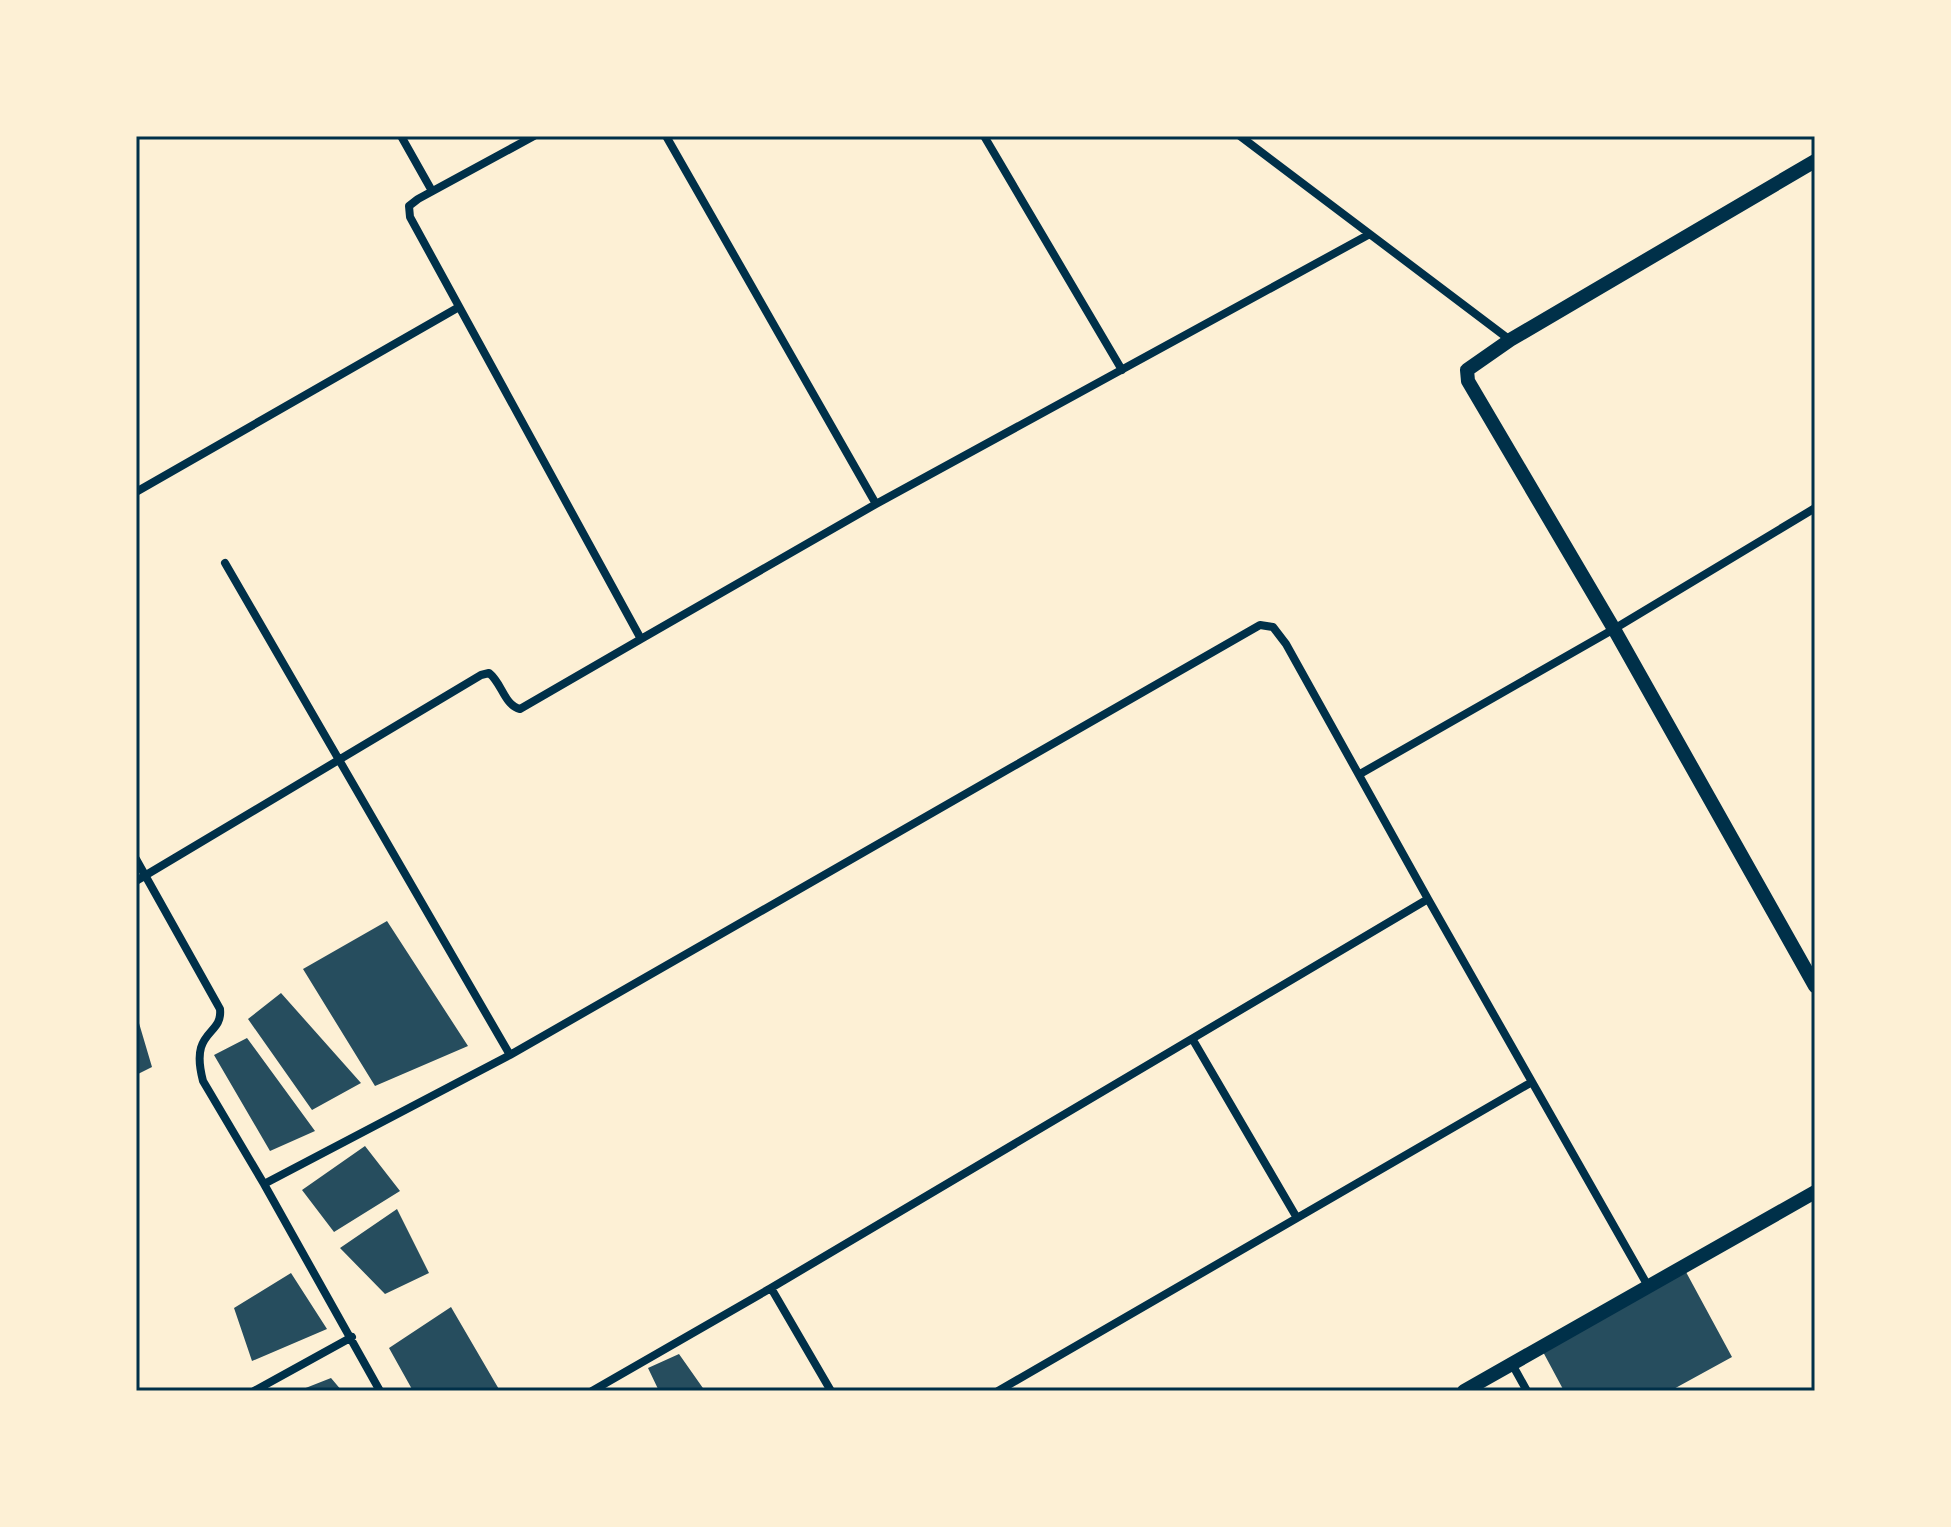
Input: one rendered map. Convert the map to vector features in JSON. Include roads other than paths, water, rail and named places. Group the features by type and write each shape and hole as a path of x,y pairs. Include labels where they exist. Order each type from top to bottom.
{"street":[{"path":"401,136 432,191"},
{"path":"534,136 409,206 410,217 641,639"},
{"path":"666,136 876,504"},
{"path":"984,136 1122,370"},
{"path":"1240,136 1510,340"},
{"path":"1815,161 1510,340 1467,370 1468,381 1614,629 1815,986"},
{"path":"136,881 481,675 489,673 495,678 510,704 520,709 876,504 1368,235"},
{"path":"136,492 459,307"},
{"path":"1360,774 1614,629 1815,508"},
{"path":"225,563 510,1055"},
{"path":"264,1184 510,1055 1260,625 1273,627 1286,644 1648,1286"},
{"path":"136,859 220,1009 220,1020 198,1048 203,1081 352,1337 380,1391"},
{"path":"592,1391 1428,899"},
{"path":"1193,1040 1297,1218"},
{"path":"998,1391 1532,1082"},
{"path":"1464,1391 1815,1192"},
{"path":"771,1288 831,1391"},
{"path":"254,1391 352,1337"},
{"path":"1512,1364 1527,1391"}]}
